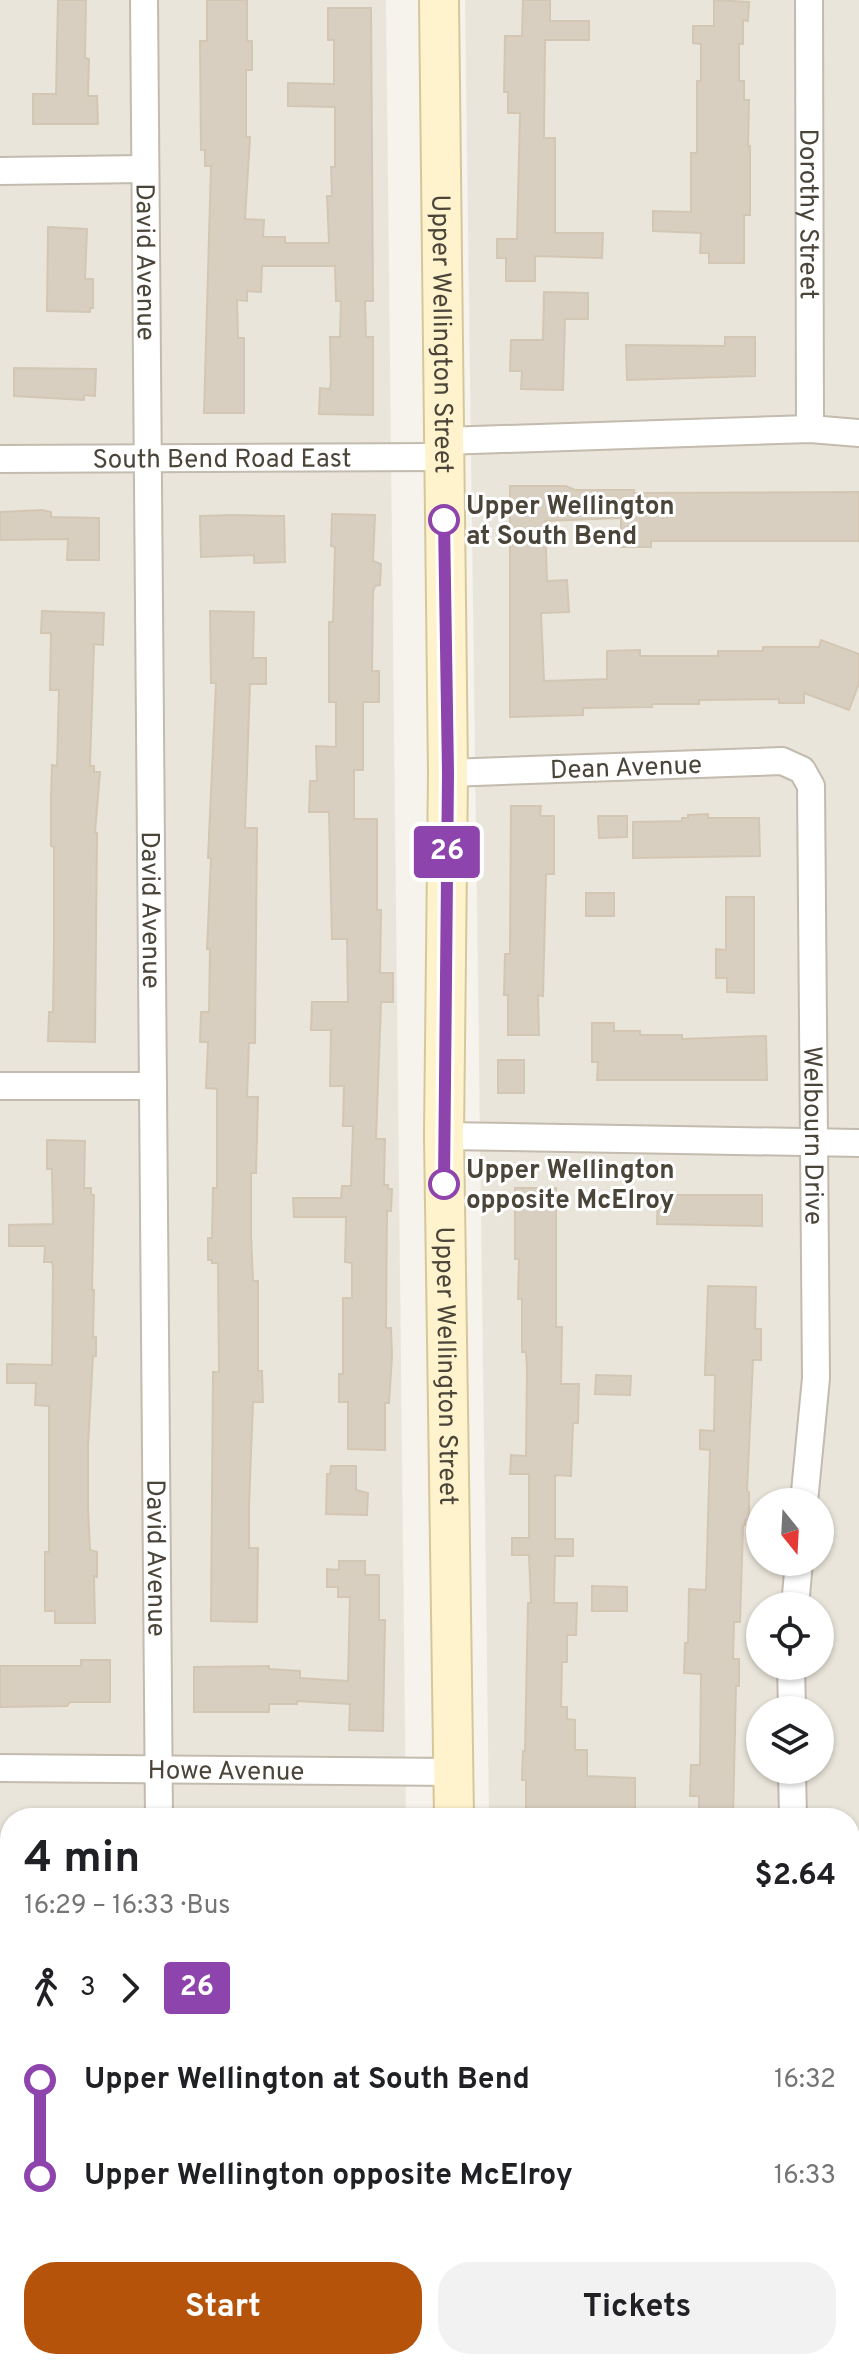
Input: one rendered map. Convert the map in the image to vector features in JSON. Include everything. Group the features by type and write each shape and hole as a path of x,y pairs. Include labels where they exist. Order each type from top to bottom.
{"main road":[{"name":"Upper Wellington Street","path":"439,0 448,773 444,1136 454,1808"}],"street":[{"name":"David Avenue","path":"144,0 143,169 159,1808"},
{"name":"Dorothy Street","path":"809,0 810,429"},
{"path":"0,171 143,169"},
{"name":"South Bend Road East","path":"0,459 148,459 443,449 810,429 859,433"},
{"name":"Dean Avenue","path":"448,773 782,761 802,770"},
{"name":"Welbourn Drive","path":"802,770 811,786 816,1378 805,1488"},
{"path":"0,1086 153,1086"},
{"path":"444,1136 859,1143"},
{"name":"Howe Avenue","path":"0,1768 454,1772"},
{"path":"792,1784 793,1808"}],"shaded area":[{"path":"0,0 386,0 406,1808 0,1808"},
{"path":"465,0 859,0 859,1808 489,1808"}],"building":[{"path":"58,0 86,0 88,96 97,96 98,124 33,124 33,94 56,94"},
{"path":"207,0 247,0 247,41 252,41 252,70 246,70 246,137 250,137 245,219 264,220 263,237 285,237 285,243 329,243 327,196 332,196 331,167 335,167 335,107 288,106 288,83 334,84 334,40 328,40 328,8 371,8 373,301 365,301 366,337 373,337 373,415 319,414 320,388 330,389 330,337 340,337 341,301 336,301 335,266 262,266 261,292 247,291 247,301 237,300 238,338 244,338 244,413 204,413 211,166 205,166 205,150 201,150 200,41 207,41"},
{"path":"523,0 550,0 550,21 589,21 589,40 545,40 544,138 555,138 555,233 603,233 602,258 535,256 535,281 506,281 506,258 497,258 497,239 517,239 520,113 508,113 508,92 504,92 505,36 522,36"},
{"path":"714,0 749,2 748,21 743,20 743,44 739,44 739,81 744,81 744,100 749,100 750,215 744,215 744,263 709,263 709,253 700,253 701,233 653,231 653,211 691,212 691,153 697,153 697,81 701,81 701,44 693,43 693,26 714,26"},
{"path":"48,227 87,229 85,279 93,279 93,308 90,312 47,311"},
{"path":"544,292 588,293 588,319 565,319 563,390 521,389 522,371 510,371 511,340 543,340"},
{"path":"725,337 755,337 755,376 627,380 626,345 725,346"},
{"path":"14,368 96,369 95,396 84,395 84,400 14,396"},
{"path":"510,486 566,486 575,490 634,490 634,493 859,492 859,541 651,541 651,547 621,547 621,518 545,521 547,581 567,580 569,612 541,613 544,681 607,679 607,651 640,650 640,656 718,656 718,651 819,647 821,640 859,654 859,683 849,710 804,693 804,703 779,703 779,699 699,700 699,704 583,708 583,715 510,717"},
{"path":"0,512 51,512 51,517 99,518 99,560 67,560 68,539 0,540"},
{"path":"332,514 375,515 373,561 381,564 380,585 375,586 373,592 372,671 379,671 379,702 363,702 363,770 354,770 354,819 377,819 380,973 393,973 393,1002 381,1002 376,1139 385,1139 384,1185 392,1189 391,1211 387,1211 386,1328 391,1328 392,1356 389,1403 385,1403 385,1450 348,1449 348,1402 339,1402 339,1374 343,1374 343,1298 352,1298 352,1263 345,1262 346,1217 294,1217 293,1198 341,1198 342,1186 351,1186 353,1126 343,1126 344,1086 330,1086 331,1030 311,1030 312,1002 348,1002 347,939 332,939 329,812 309,812 310,781 317,781 316,746 336,747 336,702 329,702 329,622 333,622 335,547 331,546"},
{"path":"200,516 284,516 285,562 254,563 254,555 201,557"},
{"path":"42,611 104,613 103,645 94,644 90,766 94,766 94,772 100,772 95,833 95,1042 48,1041 49,1012 53,1012 54,943 52,765 57,766 59,690 50,690 51,633 41,633"},
{"path":"210,611 254,612 253,658 266,658 266,684 250,684 245,828 257,828 255,1043 249,1043 247,1097 258,1097 256,1173 251,1173 251,1234 253,1281 258,1281 258,1371 262,1371 263,1402 253,1402 249,1506 249,1548 258,1548 257,1622 211,1621 213,1372 219,1372 218,1263 208,1260 208,1238 212,1238 213,1188 217,1188 217,1089 206,1088 208,1042 200,1042 201,1012 209,1012 210,949 207,949 211,858 208,858 216,683 211,683"},
{"path":"511,806 541,806 540,816 554,816 554,874 546,874 543,996 538,995 539,1035 508,1035 508,995 504,995 505,954 510,954"},
{"path":"708,814 708,818 759,818 760,856 633,858 633,822 682,821 688,815"},
{"path":"598,816 627,816 627,837 599,838"},
{"path":"586,893 614,893 614,916 586,916"},
{"path":"726,897 754,897 754,993 727,992 727,978 716,978 716,949 726,950"},
{"path":"592,1023 614,1023 614,1031 640,1031 640,1035 682,1035 682,1039 766,1036 767,1080 597,1080 598,1062 592,1062"},
{"path":"498,1060 524,1060 524,1093 498,1093"},
{"path":"47,1140 85,1141 84,1188 91,1188 91,1195 94,1195 92,1290 96,1356 93,1356 88,1446 88,1507 90,1550 97,1552 95,1623 55,1623 55,1611 45,1611 45,1552 49,1552 49,1406 35,1405 36,1383 7,1383 7,1364 52,1365 52,1262 44,1262 45,1246 9,1246 9,1225 53,1224 52,1169 47,1169"},
{"path":"515,1188 556,1188 556,1327 562,1327 561,1384 579,1384 578,1423 573,1423 571,1476 555,1475 555,1539 573,1539 573,1556 555,1556 554,1603 577,1603 576,1635 567,1635 567,1662 562,1662 561,1707 567,1707 567,1719 575,1720 575,1750 587,1750 587,1776 635,1778 635,1808 526,1808 526,1780 522,1780 528,1603 531,1603 529,1555 512,1555 512,1538 529,1538 529,1474 510,1474 511,1455 526,1456 527,1369 526,1352 522,1352 522,1299 518,1299 519,1259 515,1259"},
{"path":"658,1195 762,1195 762,1226 657,1224"},
{"path":"708,1286 756,1287 755,1329 761,1329 761,1360 753,1360 740,1622 734,1622 733,1659 739,1659 739,1686 736,1686 733,1808 699,1808 699,1796 690,1796 691,1765 700,1765 701,1674 684,1673 689,1589 706,1590 710,1450 700,1449 700,1430 714,1431 715,1375 705,1375"},
{"path":"596,1375 631,1376 630,1395 595,1394"},
{"path":"331,1466 356,1466 356,1490 368,1493 367,1515 326,1514 327,1474 330,1474"},
{"path":"339,1561 365,1561 365,1575 379,1575 379,1620 385,1620 383,1731 349,1730 350,1704 297,1701 297,1704 269,1704 269,1712 194,1712 194,1667 269,1666 269,1669 300,1671 300,1678 348,1681 350,1597 338,1597 338,1587 327,1587 327,1569 339,1570"},
{"path":"592,1586 627,1587 627,1611 592,1611"},
{"path":"81,1660 110,1660 110,1702 0,1707 0,1666 81,1666"}],"bus line":[{"name":"26","path":"444,520 448,773 444,1184"}],"place":[{"name":"Upper Wellington at South Bend","path":"444,520"},
{"name":"Upper Wellington opposite McElroy","path":"444,1184"}]}
